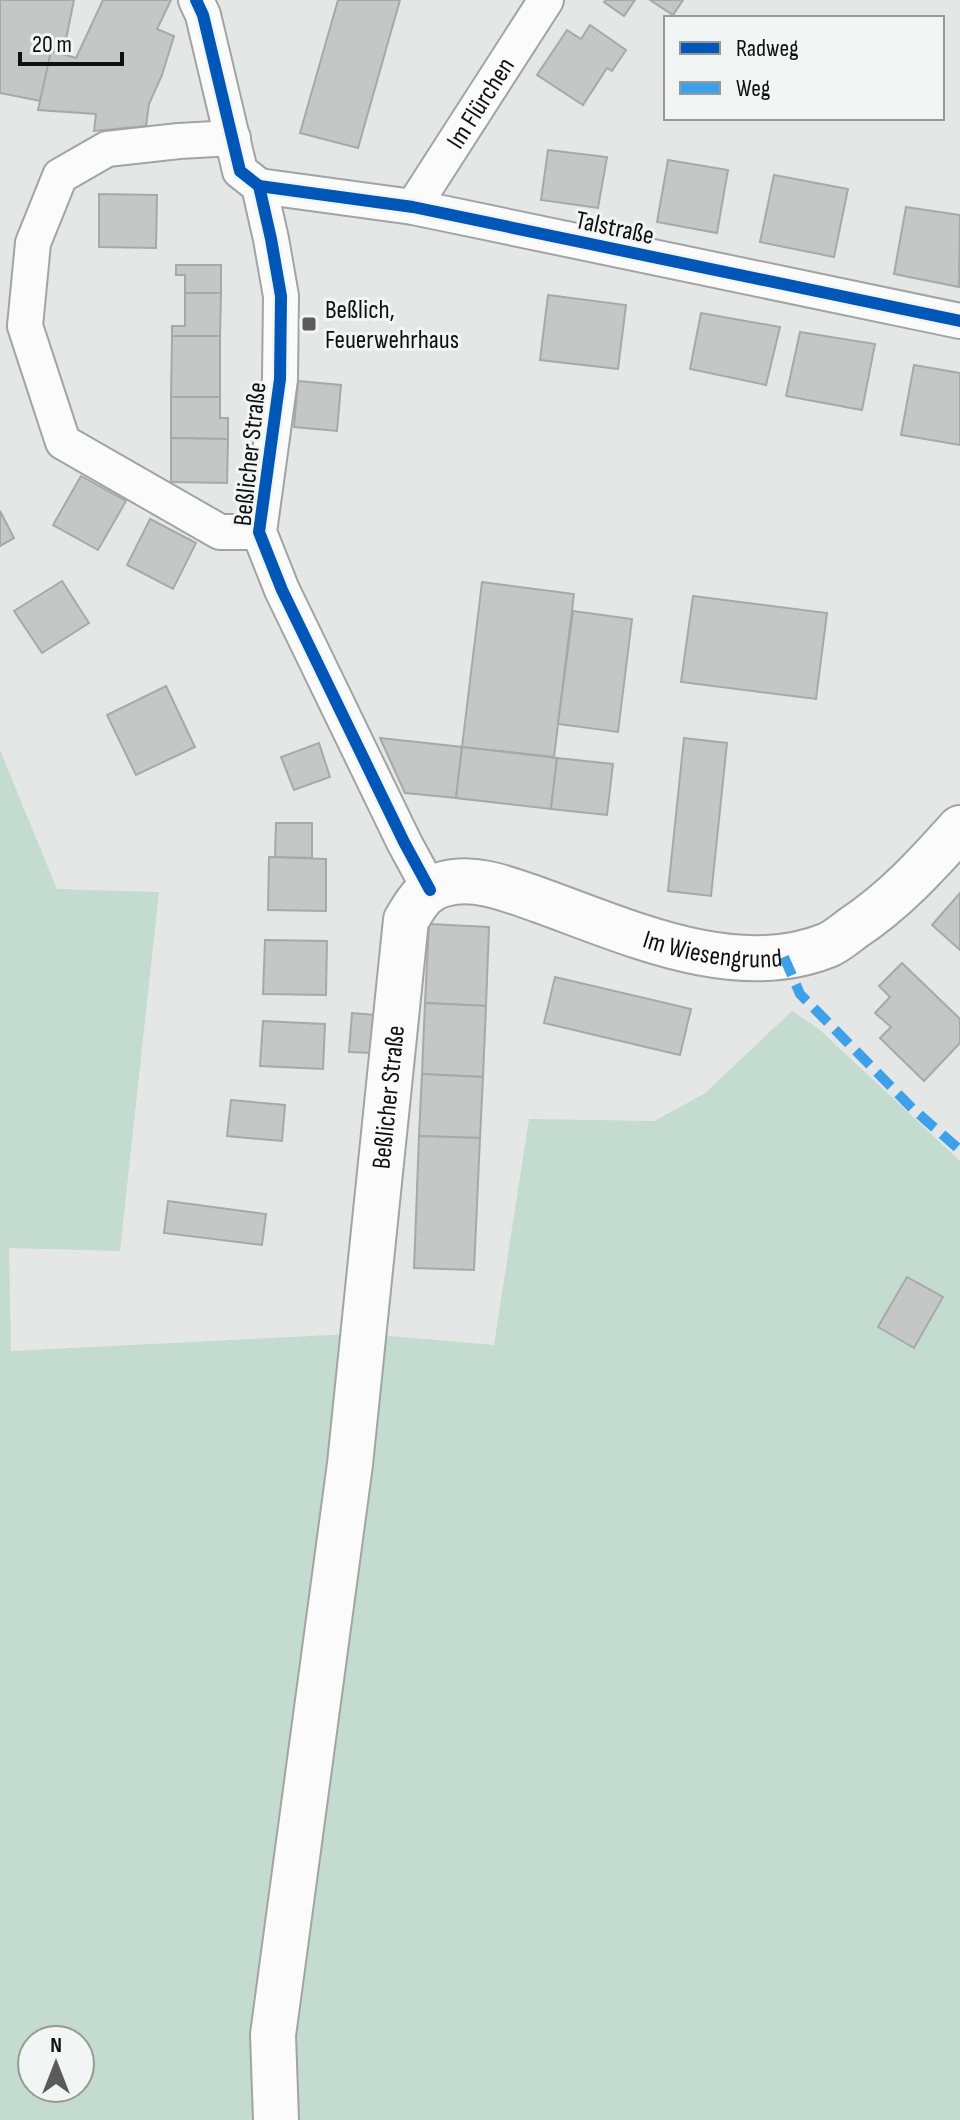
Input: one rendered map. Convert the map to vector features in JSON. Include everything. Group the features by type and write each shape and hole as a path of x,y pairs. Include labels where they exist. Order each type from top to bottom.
{"main road":[{"name":"Im Wiesengrund","path":"430,890 444,884 474,881 669,945 730,958 784,957 829,944 882,909 960,828"},
{"name":"Beßlicher Straße","path":"276,2120 273,2035 350,1464 406,920 420,896 430,890"}],"street":[{"name":"Beßlicher Straße","path":"196,0 203,15 240,171 259,186 281,296 280,379 259,532 282,590 430,890"},
{"name":"Im Flürchen","path":"413,207 546,0"},
{"name":"Beßlicher Straße","path":"233,138 107,149 60,176 33,243 25,326 63,442 220,532 259,532"},
{"name":"Talstraße","path":"259,186 413,207 960,321"}],"green space":[{"path":"0,750 57,889 159,892 120,1251 9,1248 11,1351 351,1334 262,2120 0,2120"},
{"path":"792,1011 820,1030 960,1161 960,2120 294,2120 294,2029 379,1335 494,1345 529,1119 654,1121 704,1094"}],"building":[{"path":"0,0 74,0 63,54 51,51 41,101 0,93"},
{"path":"103,0 171,0 157,29 174,36 149,104 146,126 94,131 96,114 38,110 51,51 76,58"},
{"path":"338,0 400,0 358,148 300,133"},
{"path":"635,0 624,16 604,2"},
{"path":"650,0 683,0 673,15"},
{"path":"590,25 626,50 612,71 607,68 583,105 537,75 567,30 581,39"},
{"path":"548,150 607,157 598,208 541,200"},
{"path":"668,160 728,170 717,233 657,222"},
{"path":"774,175 848,189 834,257 760,242"},
{"path":"99,194 157,195 156,248 99,247"},
{"path":"906,207 960,215 959,287 894,274"},
{"path":"176,265 221,265 221,293 185,293 185,275 176,275"},
{"path":"185,293 221,293 220,336 172,336 172,326 185,326"},
{"path":"548,295 626,305 618,369 540,360"},
{"path":"701,313 780,327 766,385 690,369"},
{"path":"800,332 875,344 862,410 786,396"},
{"path":"172,336 220,336 220,397 171,397"},
{"path":"914,365 960,373 960,445 901,435"},
{"path":"298,381 341,385 337,431 294,427"},
{"path":"171,397 220,397 220,418 228,418 228,439 171,438"},
{"path":"171,438 228,439 227,483 171,482"},
{"path":"81,476 126,501 98,550 53,525"},
{"path":"0,511 14,538 0,546"},
{"path":"150,519 196,543 173,589 127,565"},
{"path":"62,581 89,623 42,653 14,611"},
{"path":"482,582 574,594 554,757 462,747"},
{"path":"693,596 827,613 816,699 681,682"},
{"path":"573,611 632,619 618,732 558,724"},
{"path":"166,686 195,747 136,775 107,715"},
{"path":"380,738 462,747 456,798 405,793"},
{"path":"684,738 727,743 711,896 668,891"},
{"path":"319,743 330,777 294,790 281,757"},
{"path":"462,747 557,758 551,809 456,798"},
{"path":"557,758 613,764 607,815 551,809"},
{"path":"276,823 312,823 312,858 275,857"},
{"path":"269,857 326,859 326,911 268,910"},
{"path":"960,893 960,950 932,925"},
{"path":"429,924 489,927 486,1006 425,1003"},
{"path":"265,940 327,941 326,995 263,994"},
{"path":"902,963 960,1019 960,1043 924,1081 880,1038 891,1027 875,1013 890,997 879,986"},
{"path":"555,977 691,1009 680,1055 544,1023"},
{"path":"425,1003 486,1006 483,1077 422,1074"},
{"path":"352,1013 375,1015 371,1053 349,1052"},
{"path":"263,1021 325,1024 323,1069 260,1066"},
{"path":"422,1074 483,1077 480,1138 419,1136"},
{"path":"231,1100 285,1105 282,1141 227,1136"},
{"path":"419,1136 480,1138 474,1270 414,1268"},
{"path":"168,1201 266,1214 262,1245 164,1233"},
{"path":"907,1277 943,1297 914,1348 878,1327"}],"marked path":[{"path":"784,957 800,994 913,1109 960,1150"}],"cycle path":[{"path":"196,0 203,15 240,171 259,186 281,296 280,379 259,532 282,590 430,890"},
{"path":"259,186 413,207 960,321"}],"place":[{"name":"Beßlich, Feuerwehrhaus","path":"309,324"}]}
